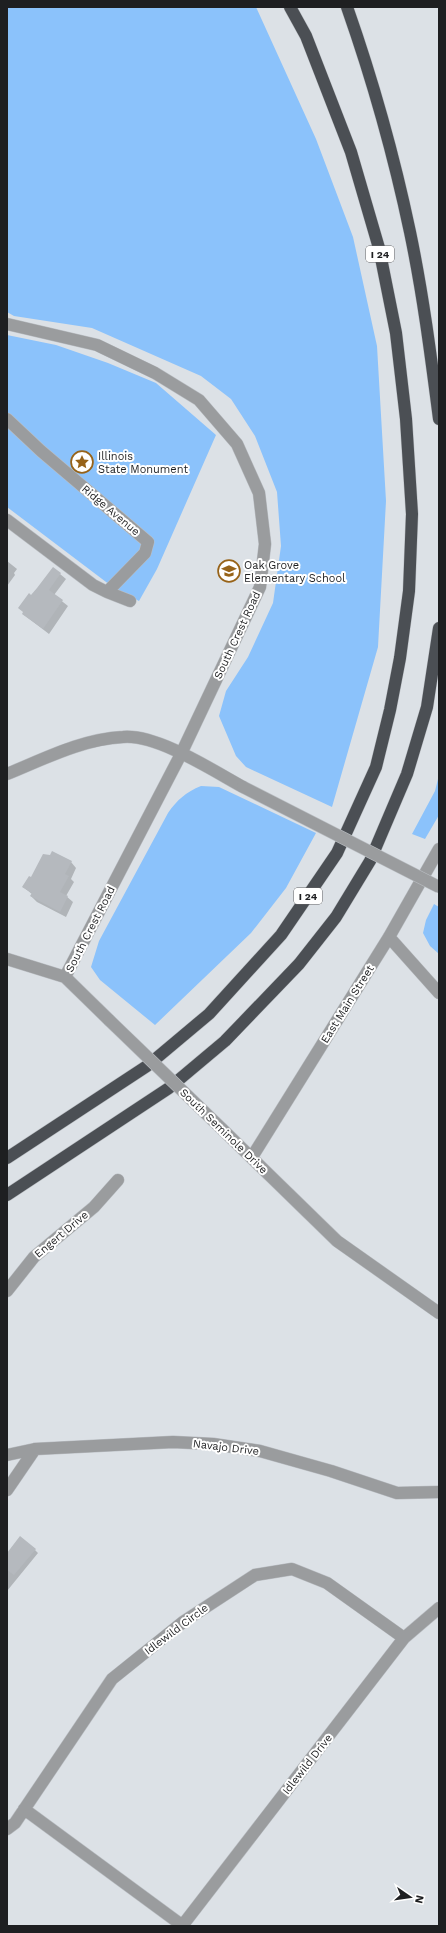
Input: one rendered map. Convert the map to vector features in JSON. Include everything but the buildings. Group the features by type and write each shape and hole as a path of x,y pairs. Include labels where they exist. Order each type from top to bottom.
{"highway":[{"name":"I 24","path":"7,1158 147,1066 210,1014 281,935 337,853 376,767 390,710 400,658 409,591 412,514 406,419 397,341 379,248 350,152 306,36 290,7"},
{"path":"348,7 387,132 410,233 428,333 439,419"},
{"path":"7,1195 169,1088 225,1041 299,964 336,917 370,861 407,774 427,707 439,628"}],"street":[{"name":"South Crest Road","path":"7,324 97,345 155,373 199,400 237,444 259,493 265,544 260,588 181,754 66,977"},
{"name":"Ridge Avenue","path":"7,419 41,451 148,542 145,553 108,592"},
{"path":"7,520 93,586 130,601"},
{"path":"7,774 82,743 124,736 154,742 181,754 439,887"},
{"name":"East Main Street","path":"252,1157 389,937 439,849"},
{"path":"389,937 439,993"},
{"name":"South Seminole Drive","path":"7,959 66,977 337,1241 439,1313"},
{"name":"Engert Drive","path":"7,1291 34,1257 94,1207 118,1180"},
{"name":"Navajo Drive","path":"7,1455 35,1449 173,1442 213,1444 260,1451 331,1471 397,1493 439,1492"},
{"path":"7,1490 35,1449"},
{"name":"Idlewild Circle","path":"7,1829 15,1823 112,1679 183,1622 255,1575 292,1569 327,1583 404,1638"},
{"name":"Idlewild Drive","path":"182,1926 404,1638 439,1608"},
{"path":"24,1809 182,1926"}],"shaded area":[{"path":"7,7 256,7 316,139 353,237 377,346 386,501 378,647 332,807 246,767 236,756 219,716 226,691 248,657 273,603 281,546 277,492 255,436 231,399 201,376 92,328 14,316 7,312"},
{"path":"7,335 56,345 108,363 156,383 216,435 157,569 139,601 114,588 7,507"},
{"path":"439,775 439,815 425,839 412,834 435,791"},
{"path":"201,786 219,787 316,833 286,888 251,933 155,1025 100,980 91,967 99,941 168,813 182,797"},
{"path":"434,904 439,907 439,954 430,946 423,933 426,920"}],"place":[{"name":"Illinois State Monument","path":"82,462"},
{"name":"Oak Grove Elementary School","path":"229,571"}]}
